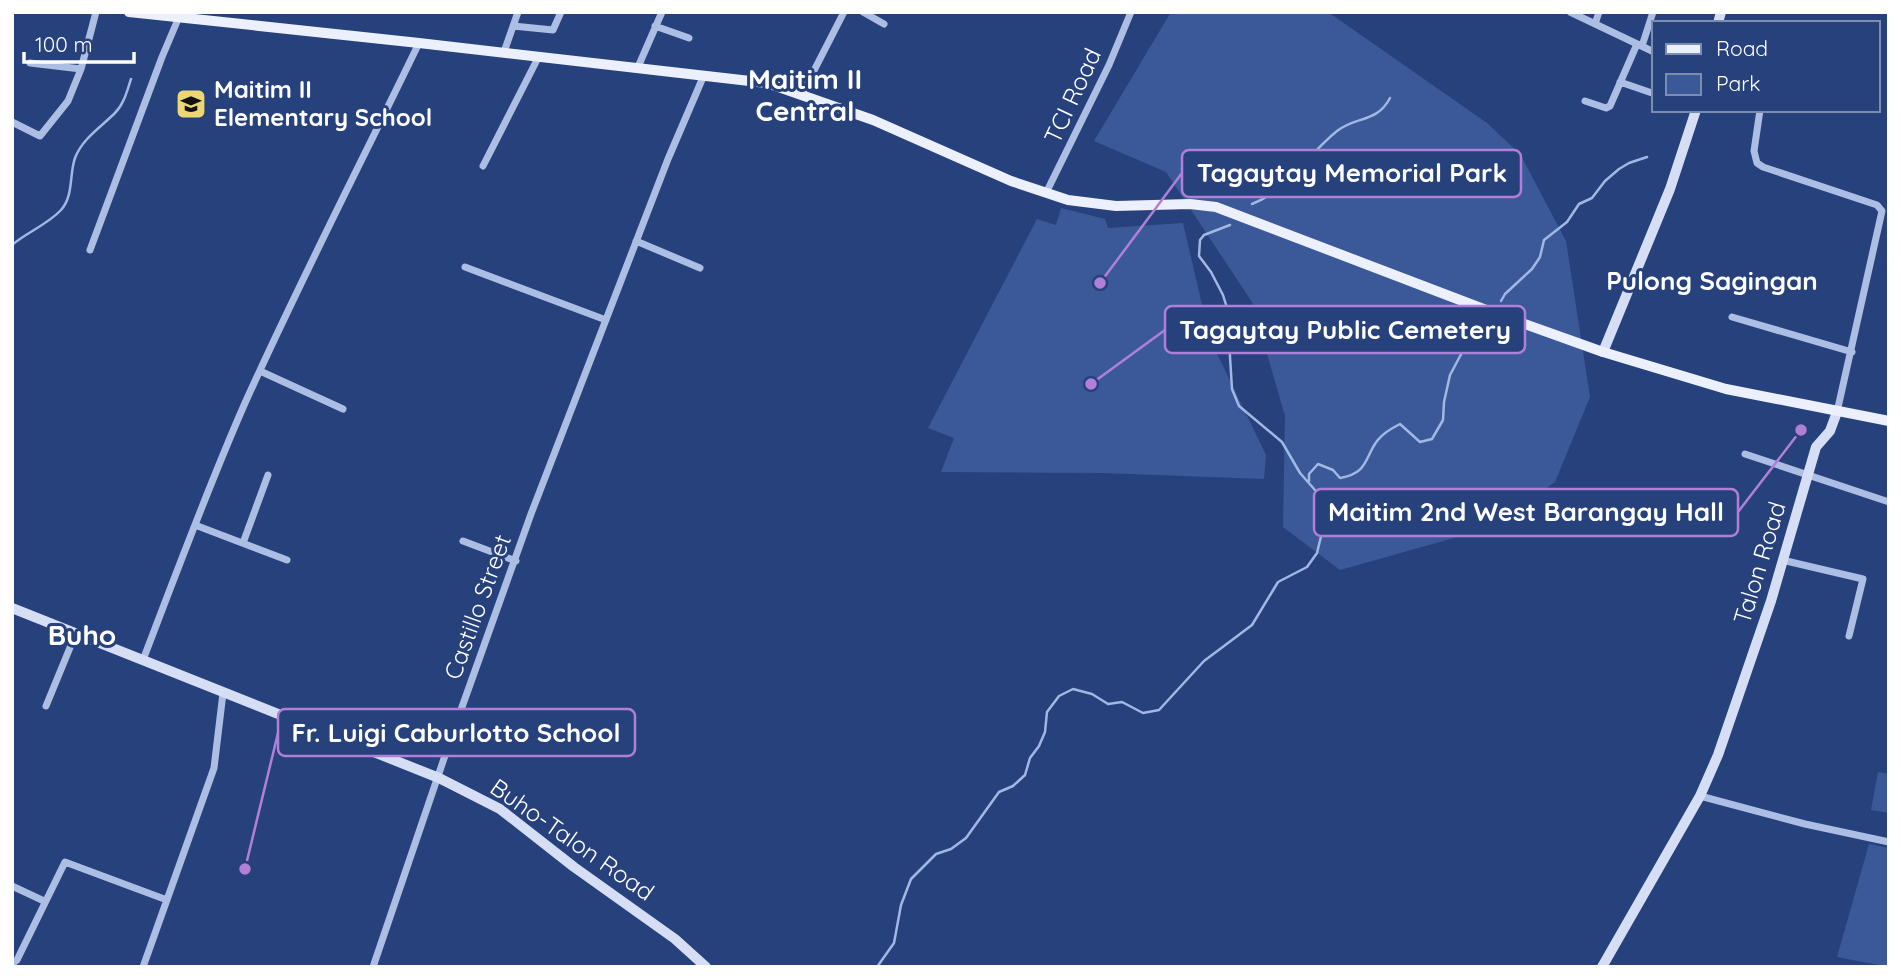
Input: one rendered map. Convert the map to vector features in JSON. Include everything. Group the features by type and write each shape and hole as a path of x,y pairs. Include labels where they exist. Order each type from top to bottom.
{"main road":[{"path":"129,12 767,83 873,120 1011,181 1046,193 1077,201 1116,206 1190,204 1216,207 1603,352 1726,388 1889,421"}],"street":[{"path":"12,122 40,136 68,101 81,69 96,12"},
{"path":"504,52 517,15 506,12"},
{"path":"513,26 553,30 561,12"},
{"path":"638,67 662,12"},
{"path":"802,94 844,12"},
{"path":"863,12 884,24"},
{"name":"TCI Road","path":"1046,193 1110,65 1131,12"},
{"path":"1570,12 1652,51"},
{"path":"1595,24 1599,12"},
{"path":"1584,101 1606,108 1610,106 1653,12"},
{"path":"90,250 179,18"},
{"path":"655,26 689,38"},
{"path":"143,660 195,525 260,371 419,43"},
{"path":"483,166 539,56"},
{"path":"30,63 81,69"},
{"name":"Castillo Street","path":"373,967 452,735 516,561 636,241 704,75"},
{"path":"1620,82 1652,93"},
{"path":"1603,352 1670,189 1695,112"},
{"name":"Talon Road","path":"1602,967 1699,796 1718,755 1747,673 1816,447 1830,431 1837,412 1878,233 1881,208 1757,163 1754,151 1760,112"},
{"path":"636,241 700,268"},
{"path":"465,267 606,320"},
{"path":"1732,317 1852,352"},
{"path":"260,371 344,409"},
{"path":"1745,454 1889,502"},
{"path":"243,543 268,475"},
{"path":"195,525 287,560"},
{"path":"463,541 516,561"},
{"path":"1782,560 1863,579 1849,636"},
{"name":"Buho-Talon Road","path":"12,608 439,778 500,809 574,867 676,939 706,967"},
{"path":"46,706 76,633"},
{"path":"143,967 214,768 223,694"},
{"path":"1699,796 1805,824 1889,842"},
{"path":"12,964 18,960 65,862 167,900"},
{"path":"12,886 44,901"}],"green space":[{"path":"1171,12 1328,12 1487,123 1520,154 1566,241 1590,397 1555,482 1493,527 1340,570 1283,527 1285,416 1252,302 1166,172 1094,141"},
{"path":"1061,208 1105,219 1108,228 1183,223 1210,339 1266,455 1264,479 1102,473 941,472 954,438 928,428 1037,219 1056,225"},
{"path":"1878,772 1889,774 1889,813 1871,810"},
{"path":"1869,844 1889,848 1889,967 1837,957"}],"waterway":[{"path":"12,245 61,210 68,198 73,164 78,151 118,109 131,79"},
{"path":"1252,204 1265,198 1287,181 1337,131 1379,112 1390,98"},
{"path":"1501,301 1532,269 1540,257 1544,240 1567,222 1579,204 1592,198 1619,169 1647,157"},
{"path":"877,967 894,943 901,905 911,879 936,854 951,849 966,838 999,792 1013,786 1025,775 1030,758 1045,732 1047,712 1059,696 1073,689 1092,694 1108,704 1122,702 1143,713 1159,710 1204,661 1252,625 1278,582 1307,567 1317,553 1325,520 1322,498 1300,473 1282,442 1239,406 1232,389 1227,308 1211,272 1199,256 1200,240 1204,235 1230,225"},
{"path":"1309,481 1309,474 1318,464 1333,470 1340,478 1356,473 1379,438 1400,424 1420,442 1432,439 1443,420 1450,375 1466,345 1488,324"}],"place":[{"name":"Maitim II Elementary School","path":"191,104"},
{"name":"Tagaytay Memorial Park","path":"1100,283"},
{"name":"Tagaytay Public Cemetery","path":"1091,384"},
{"name":"Maitim 2nd West Barangay Hall","path":"1801,430"},
{"name":"Fr. Luigi Caburlotto School","path":"245,869"}],"district":[{"name":"Maitim II Central","path":"805,95"},
{"name":"Pulong Sagingan","path":"1712,281"},
{"name":"Buho","path":"82,635"}]}
